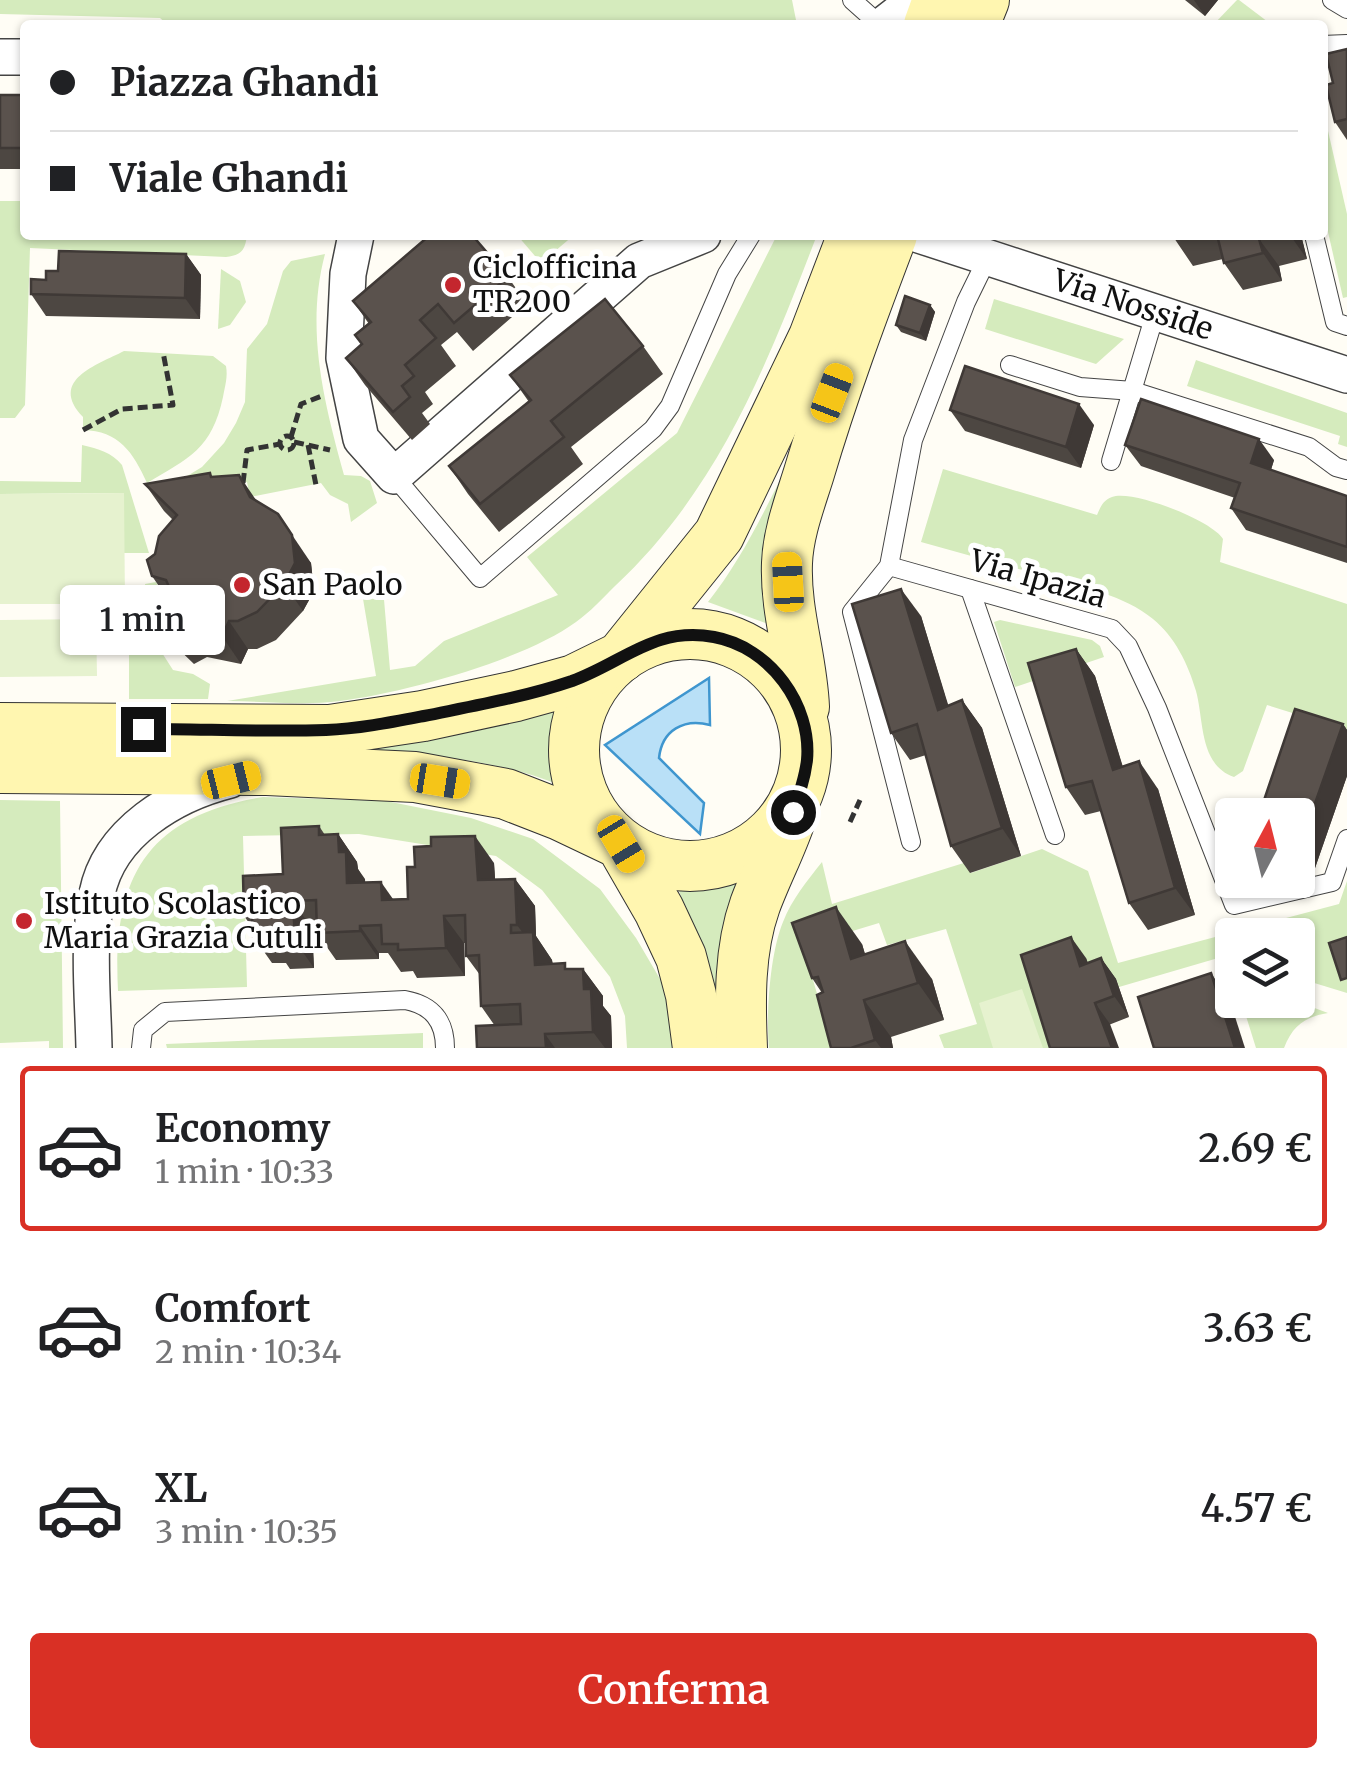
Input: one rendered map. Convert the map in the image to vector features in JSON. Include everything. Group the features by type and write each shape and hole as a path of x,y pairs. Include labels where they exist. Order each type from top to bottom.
{"main road":[{"path":"698,1048 681,957 621,844 598,822 582,796 574,735 582,705 598,679 719,534 814,338 851,240"},
{"path":"742,1048 744,952 755,906 775,864 802,786 807,759 803,679 789,604 787,560 832,393 890,240"},
{"path":"0,728 330,730 516,696 574,680 650,641 684,634 718,637 749,650 776,671 795,699 806,732"},
{"path":"0,768 268,770 415,777 506,794 560,815 654,861 690,867 726,861 760,844 786,818 802,786"}],"street":[{"path":"889,20 915,0"},
{"path":"355,240 348,274 344,358 361,439 394,476 639,261 691,240"},
{"name":"Via Nosside","path":"935,240 1347,375"},
{"path":"94,1048 92,948 97,892 110,859 160,809 194,789 268,770"}],"lane":[{"path":"852,0 876,20"},
{"path":"1332,0 1347,9"},
{"path":"394,476 480,578 653,428 670,406 727,274 748,240"},
{"path":"1315,240 1335,322 1347,326"},
{"path":"910,842 852,612 889,566 913,440 966,302 988,257"},
{"path":"1111,461 1156,311"},
{"path":"1010,365 1080,388 1133,392 1309,447 1347,470"},
{"name":"Via Ipazia","path":"889,566 1112,628 1128,646 1157,708 1234,904 1332,882 1347,839"},
{"path":"970,589 1054,835"},
{"path":"141,1048 143,1030 165,1012 405,1000 431,1010 444,1033 445,1048"}],"path":[{"path":"82,430 122,408 173,405 163,352"},
{"path":"243,482 248,450 280,444 288,450 301,404 323,396"},
{"path":"280,444 284,437 338,452"},
{"path":"308,445 316,484"},
{"path":"850,822 860,800"}],"green space":[{"path":"0,0 792,0 796,20 162,20 0,14"},
{"path":"1239,0 1265,20 1218,20"},
{"path":"1328,131 1347,214 1347,297 1343,298 1328,232"},
{"path":"0,201 20,201 20,240 246,240 242,251 226,257 30,248 25,405 15,418 0,418"},
{"path":"521,240 568,240 541,263"},
{"path":"774,240 815,240 759,378 711,467 651,548 576,622 496,662 397,691 326,702 227,701 376,676 361,587 382,576 390,670 415,666 444,641 558,595 527,557 677,433"},
{"path":"325,254 317,310 324,393 344,475 370,481 377,503 351,522 348,504 330,495 321,483 250,497 247,482 168,494 174,484 202,467 236,423 245,402 247,349 267,324 283,271 291,261"},
{"path":"221,269 240,281 246,302 230,325 218,329"},
{"path":"994,299 1124,339 1096,364 985,329"},
{"path":"124,351 213,356 226,366 218,415 205,440 187,459 147,483 123,445 106,434 83,430 83,417 71,393 80,375"},
{"path":"1196,360 1347,413 1347,447 1338,444 1340,436 1187,386"},
{"path":"82,445 114,457 122,465 149,553 124,553 124,493 0,494 0,481 81,482"},
{"path":"789,462 768,624 708,602 742,551"},
{"path":"943,469 1097,515 1112,497 1153,502 1216,532 1223,539 1220,562 1347,604 1347,730 1267,705 1243,771 1234,777 1223,771 1209,752 1185,661 1153,619 1102,593 921,542"},
{"path":"124,493 125,604 0,604 0,494"},
{"path":"156,582 171,625 181,630 155,642 173,670 193,674 210,684 208,699 129,699 129,621 149,621 145,584"},
{"path":"96,619 97,676 0,677 0,620"},
{"path":"1000,620 1092,640 1100,646 1104,657 1015,687 994,622"},
{"path":"564,700 556,736 557,784 482,763 353,747"},
{"path":"263,797 386,801 471,818 533,839 600,889 636,938 670,996 684,1048 627,1048 625,1016 610,977 542,890 496,856 359,834 243,836 247,987 118,991 122,916 130,885 144,859 164,837 190,819"},
{"name":"Istituto Scolastico Maria Grazia Cutuli","path":"0,800 60,801 63,1048 49,1048 49,1041 0,1043"},
{"path":"1042,849 1088,871 1118,963 1215,937 1215,959 1119,987 1116,979 1059,1048 944,1048 939,1035 977,1024 946,929 887,945 879,923 803,946 833,1048 769,1048 770,984 779,935 795,898 822,862 832,904 967,862 971,873"},
{"path":"748,873 721,1035 677,885 714,884"},
{"path":"1347,881 1347,993 1315,983 1315,918 1286,918 1339,904"},
{"path":"1022,989 1043,1048 993,1048 979,1003"},
{"path":"1247,1018 1311,1018 1291,1033 1284,1048 1256,1048"},
{"path":"423,1033 423,1048 167,1048 166,1044"}],"water":[{"path":"709,678 710,725 691,723 676,728 665,740 659,758 704,803 700,834 605,745"}],"building":[{"path":"1347,49 1347,119 1335,122 1328,93 1328,84 1333,83 1328,54"},
{"path":"0,95 20,95 20,148 0,148"},
{"path":"424,240 476,240 508,277 454,323 438,304 420,320 436,338 405,365 414,376 402,386 410,397 393,412 346,358 362,344 355,335 371,322 353,301"},
{"path":"1218,240 1259,240 1263,253 1224,263"},
{"path":"59,251 186,254 185,298 31,294 31,279 46,280 46,271 58,271"},
{"path":"905,296 930,305 920,333 896,325"},
{"path":"605,299 643,346 551,421 564,437 480,504 449,466 531,400 510,375"},
{"path":"965,366 1079,404 1066,447 950,410"},
{"path":"1141,399 1259,439 1251,463 1347,496 1347,547 1231,508 1240,483 1125,445"},
{"name":"San Paolo","path":"210,473 211,477 239,475 250,497 278,514 292,535 295,563 284,584 257,612 229,621 222,636 187,629 175,636 151,614 174,598 166,580 152,576 147,560 155,554 159,536 177,515 145,484"},
{"path":"901,589 938,710 962,700 1002,828 951,846 917,724 891,733 852,604"},
{"path":"1076,649 1113,770 1139,761 1175,888 1129,903 1092,781 1066,787 1028,663"},
{"path":"1295,709 1343,724 1315,803 1315,798 1265,798"},
{"path":"319,826 319,835 338,834 339,852 346,852 347,883 381,882 382,900 408,899 407,867 415,867 414,847 431,846 431,837 475,836 478,880 515,879 517,925 511,925 511,933 533,932 535,965 565,963 565,969 583,969 584,989 591,989 593,1032 545,1034 546,1048 477,1048 476,1026 521,1024 520,1004 481,1006 479,955 466,956 465,915 444,916 446,948 398,950 398,944 382,944 381,925 360,926 360,931 317,933 316,900 293,901 295,941 271,941 271,935 253,936 252,915 244,916 243,876 283,874 281,828"},
{"path":"836,907 851,959 905,941 918,983 864,1000 875,1040 851,1048 831,1048 817,995 823,992 818,977 812,978 792,923"},
{"path":"1071,937 1080,966 1101,958 1114,996 1095,1003 1112,1048 1050,1048 1021,955"},
{"path":"1347,937 1347,978 1341,980 1329,943"},
{"path":"1211,973 1215,1018 1225,1018 1235,1048 1154,1048 1138,997"}],"place":[{"name":"Ciclofficina TR200","path":"453,285"},
{"name":"San Paolo","path":"242,585"},
{"name":"Istituto Scolastico Maria Grazia Cutuli","path":"24,921"}],"route":[{"path":"143,729 330,730 423,716 574,680 650,641 684,634 718,637 749,650 776,671 795,699 806,732 807,759 793,812"}]}
